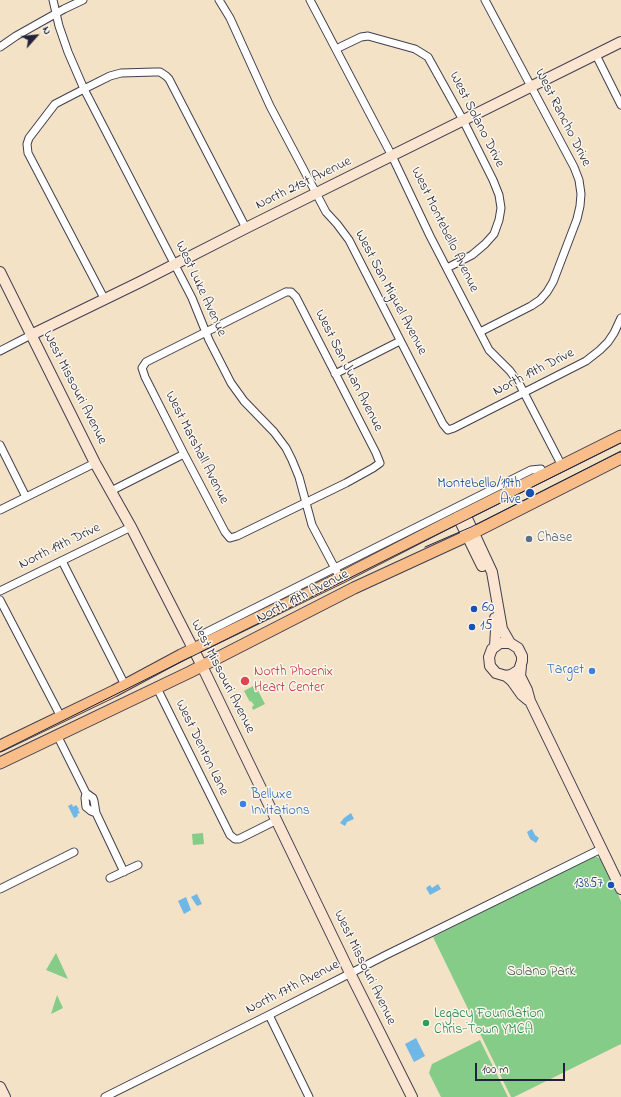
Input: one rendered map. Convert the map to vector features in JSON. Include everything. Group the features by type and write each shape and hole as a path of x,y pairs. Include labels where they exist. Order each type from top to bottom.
{"main road":[{"name":"North 19th Avenue","path":"0,746 125,685 192,649 340,578 621,436"},
{"name":"North 19th Avenue","path":"0,763 158,688 354,588 470,534 621,458"}],"street":[{"name":"West Luke Avenue","path":"53,0 68,52 84,89 175,264 231,383 286,448 299,476 312,525 340,578"},
{"path":"0,47 56,13 83,0"},
{"name":"West San Miguel Avenue","path":"219,0 230,18 270,106 326,212 349,240 443,424 448,430"},
{"name":"West Montebello Avenue","path":"310,0 392,156 430,236 489,350 510,371 524,393 562,466"},
{"name":"West Rancho Drive","path":"480,332 531,306 540,300 547,292 553,282 577,219 581,194 579,180 574,166 530,87 485,0"},
{"name":"West Solano Drive","path":"336,50 361,37 368,36 415,49 428,57 493,180 499,195 501,208 494,234 472,255 447,268"},
{"name":"North 21st Avenue","path":"0,351 621,42"},
{"path":"596,55 621,105"},
{"path":"104,300 28,153 27,144 29,138 55,104 84,89 110,76 121,73 160,72 169,79 246,228"},
{"name":"West Missouri Avenue","path":"0,272 95,463 131,527 202,666 350,973 412,1097"},
{"name":"West San Juan Avenue","path":"206,332 286,292 291,292 296,297 380,463 305,503"},
{"name":"North 19th Drive","path":"448,430 586,361 608,342 620,321"},
{"name":"West Marshall Avenue","path":"206,332 146,362 142,368 145,377 225,532 230,538 237,536 305,503"},
{"path":"335,374 400,341"},
{"path":"0,445 26,497"},
{"path":"111,491 184,454"},
{"path":"0,510 95,463"},
{"name":"North 19th Avenue","path":"203,634 531,470 541,469 544,475"},
{"path":"462,516 487,577 496,630 495,646 490,653 489,660 496,674 506,676 516,684 522,695 530,701"},
{"name":"North 19th Drive","path":"0,591 131,527"},
{"path":"470,534 492,572 502,629 510,643"},
{"path":"62,561 125,685"},
{"path":"0,600 61,717"},
{"path":"495,646 510,643 515,645 521,652 522,666 520,676 527,690 530,701 621,889"},
{"path":"506,676 515,673 522,666"},
{"name":"West Denton Lane","path":"158,688 230,835 234,839 239,839 277,820"},
{"path":"57,735 86,794 86,807 96,813 124,872"},
{"name":"North 17th Avenue","path":"105,1097 350,973 602,849"},
{"path":"0,889 74,852"},
{"path":"110,878 138,865"},
{"path":"269,1015 309,1097"},
{"path":"0,1087 5,1097"}],"green space":[{"path":"255,685 265,704 253,710 252,707 254,705 251,701 250,702 244,691"},
{"path":"203,833 204,844 193,845 192,834"},
{"name":"Solano Park","path":"595,856 601,859 621,901 621,1044 514,1097 511,1097 433,937"},
{"path":"56,953 68,979 46,970"},
{"path":"57,995 63,1008 51,1014"},
{"path":"480,1040 508,1097 441,1097 429,1073 432,1064"}],"water":[{"path":"72,804 73,807 76,805 80,813 74,818 68,806"},
{"path":"351,813 354,819 347,822 345,826 340,823 344,818"},
{"path":"532,829 535,835 539,838 536,843 530,839 527,832"},
{"path":"438,884 441,889 430,895 426,888 430,885 432,888"},
{"path":"197,894 202,904 197,906 191,897"},
{"path":"186,897 191,910 184,914 178,901"},
{"path":"416,1038 425,1056 414,1062 405,1044"}],"tram line":[{"path":"0,752 621,443"},
{"path":"425,547 471,527 621,451"}],"place":[{"name":"Montebello/19th Ave","path":"530,493"},
{"name":"Chase","path":"529,539"},
{"name":"60","path":"474,609"},
{"name":"15","path":"472,627"},
{"name":"Target","path":"592,671"},
{"name":"North Phoenix Heart Center","path":"245,681"},
{"name":"Belluxe Invitations","path":"243,804"},
{"name":"13857","path":"611,885"},
{"name":"Legacy Foundation Chris-Town YMCA","path":"426,1023"}]}
